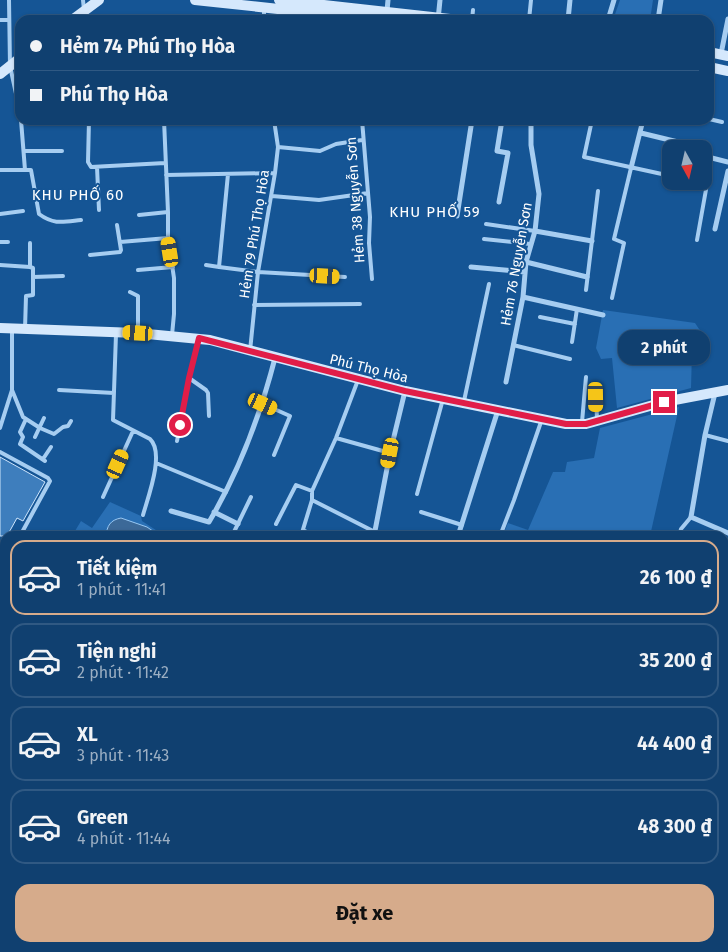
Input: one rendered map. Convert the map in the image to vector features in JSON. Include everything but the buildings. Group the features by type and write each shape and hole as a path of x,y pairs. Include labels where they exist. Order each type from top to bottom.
{"street":[{"path":"80,15 99,0"},
{"path":"195,0 264,4 337,15"},
{"path":"279,0 416,15"},
{"path":"387,11 388,0"},
{"path":"438,15 440,0"},
{"path":"568,15 570,0"},
{"path":"610,15 614,0"},
{"path":"659,15 661,0"},
{"path":"725,55 728,19"},
{"path":"0,74 15,62"},
{"path":"714,68 728,71"},
{"path":"457,216 471,125"},
{"path":"499,202 508,154 497,151 501,125"},
{"name":"Hẻm 76 Nguyễn Sơn","path":"506,382 523,297 526,262 535,231 539,194 531,125"},
{"path":"631,168 642,125"},
{"path":"641,133 670,140"},
{"path":"712,158 728,162"},
{"path":"715,229 728,171"},
{"path":"535,231 592,241"},
{"path":"526,262 587,277"},
{"path":"471,267 525,272"},
{"path":"523,297 603,315"},
{"name":"Phú Thọ Hòa","path":"0,328 138,333 199,338 358,380 566,424 582,424 597,421 664,402 728,390"},
{"path":"171,511 209,522 226,492 244,452 263,404 275,358"},
{"path":"376,531 390,453 405,391"},
{"path":"715,393 705,435 691,518 723,531"},
{"path":"460,531 498,410"},
{"path":"214,512 238,524"}],"lane":[{"path":"9,0 10,66 15,89"},
{"path":"83,0 84,12"},
{"path":"530,15 531,0"},
{"path":"472,15 473,10"},
{"path":"0,20 9,20"},
{"path":"714,120 722,122"},
{"path":"21,125 25,170"},
{"path":"89,125 88,162 91,167 165,163"},
{"path":"164,125 168,238 174,278 172,336"},
{"name":"Hẻm 79 Phú Thọ Hòa","path":"250,351 258,272 272,196 278,147 275,125"},
{"name":"Hẻm 38 Nguyễn Sơn","path":"362,125 368,193 372,279"},
{"path":"591,125 584,157 662,174"},
{"path":"278,147 320,151 336,144 362,140"},
{"path":"24,151 62,151"},
{"path":"97,167 99,210"},
{"path":"612,298 624,242 614,239 631,168"},
{"path":"0,170 31,170 39,214 48,220 58,223 81,220"},
{"path":"166,174 275,173"},
{"path":"219,267 228,174"},
{"path":"697,240 706,190"},
{"path":"586,290 598,191"},
{"path":"272,196 319,200 368,193"},
{"path":"0,214 23,211"},
{"path":"139,215 168,212"},
{"path":"486,224 535,231"},
{"path":"90,254 120,252 117,225"},
{"path":"120,242 168,238"},
{"path":"484,239 530,244"},
{"path":"0,242 8,242"},
{"path":"25,328 26,296 33,295 33,268 30,267 30,243"},
{"path":"0,265 30,267"},
{"path":"206,266 258,272 345,277"},
{"path":"138,270 172,267"},
{"path":"33,277 63,276"},
{"path":"464,403 489,284"},
{"path":"130,292 138,296 138,333"},
{"path":"254,305 360,304"},
{"path":"572,342 577,309"},
{"path":"540,317 574,324"},
{"path":"0,428 12,390 12,328"},
{"path":"116,332 114,420 153,442 156,450 156,464 143,515"},
{"path":"177,441 199,338"},
{"path":"513,345 570,359"},
{"path":"582,424 586,377"},
{"path":"189,378 206,390 209,397 209,416"},
{"path":"303,530 312,500 312,491 336,438 358,380"},
{"path":"12,390 23,417 40,428 54,434 62,427 68,426 71,421"},
{"path":"59,390 114,393"},
{"path":"596,397 597,421"},
{"path":"417,494 443,399"},
{"path":"263,404 290,416 274,455"},
{"path":"35,437 44,418"},
{"path":"26,419 20,432 23,437 20,444 44,460 52,447"},
{"path":"502,531 542,419"},
{"path":"103,497 133,431"},
{"path":"705,435 728,441"},
{"path":"336,438 390,453"},
{"path":"0,452 48,478 50,481 23,531"},
{"path":"156,464 226,492"},
{"path":"276,524 296,485 312,491"},
{"path":"234,531 251,497"},
{"path":"312,500 369,531"},
{"path":"421,512 462,525"},
{"path":"680,531 691,518"}],"shaded area":[{"path":"620,0 653,0 651,15 615,15"},
{"path":"603,310 695,323 701,332 697,349 692,352 691,388 617,408 612,358 601,359 596,348"},
{"path":"679,407 651,531 505,531 508,523 528,530 553,472 565,472 567,462 594,458 600,428"},
{"path":"110,502 141,516 142,521 157,531 75,531 81,521 92,528"},
{"path":"121,518 147,527 153,531 107,531 114,520"}],"district":[{"name":"KHU PHỐ 60","path":"78,195"},
{"name":"KHU PHỐ 59","path":"435,212"}],"route":[{"path":"180,425 199,338 405,391 566,424 586,424 664,402"}]}
